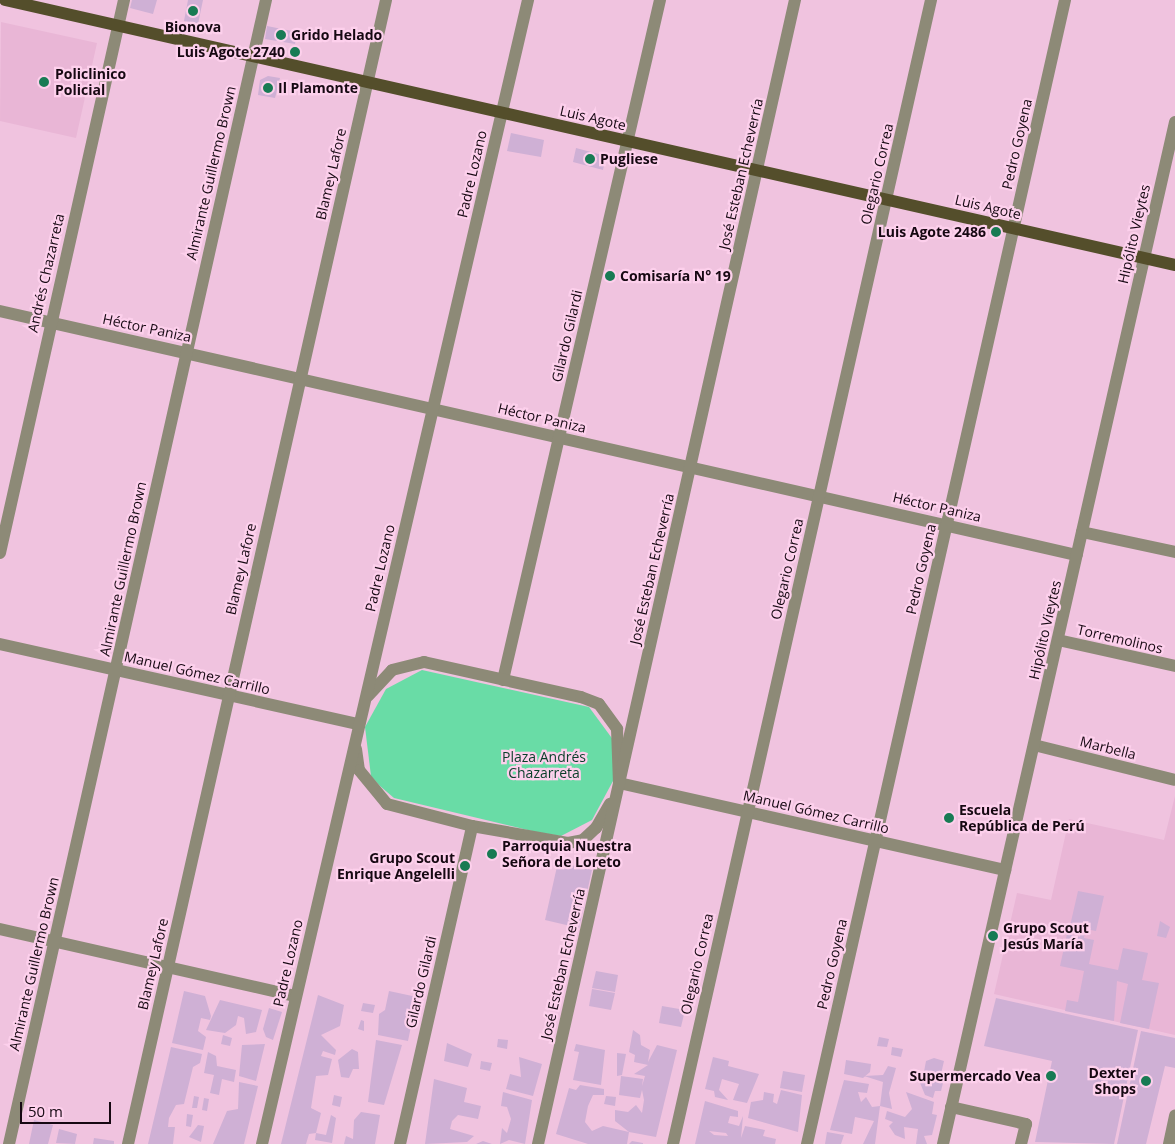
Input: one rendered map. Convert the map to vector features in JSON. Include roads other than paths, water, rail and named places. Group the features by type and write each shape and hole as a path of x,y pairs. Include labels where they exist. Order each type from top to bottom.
{"main road":[{"name":"Luis Agote","path":"5,0 1175,265"}],"street":[{"name":"Andrés Chazarreta","path":"0,553 50,322 124,0"},
{"name":"Almirante Guillermo Brown","path":"9,1144 266,0"},
{"name":"Blamey Lafore","path":"128,1144 386,0"},
{"name":"Padre Lozano","path":"262,1144 528,0"},
{"name":"Gilardo Gilardi","path":"503,680 629,141 660,0"},
{"name":"José Esteban Echeverría","path":"538,1144 795,0"},
{"name":"Olegario Correa","path":"673,1144 931,0"},
{"name":"Pedro Goyena","path":"807,1144 1065,0"},
{"name":"Hipólito Vieytes","path":"943,1144 1175,126"},
{"name":"Héctor Paniza","path":"0,311 1077,555"},
{"path":"1082,532 1175,552"},
{"name":"Torremolinos","path":"1058,640 1175,666"},
{"name":"Manuel Gómez Carrillo","path":"0,644 359,724"},
{"path":"424,662 599,704 617,729 619,783 596,828 583,840 548,842 472,826 400,809 375,794 356,756 359,724 370,691 381,677 408,664 424,662"},
{"name":"Marbella","path":"1034,745 1175,780"},
{"name":"Manuel Gómez Carrillo","path":"619,783 1005,870"},
{"name":"Gilardo Gilardi","path":"400,1144 472,826"},
{"path":"0,929 296,996"},
{"path":"951,1107 1026,1124 1021,1144"},
{"path":"1169,1144 1175,1116"}],"place":[{"name":"Bionova","path":"193,11"},
{"name":"Grido Helado","path":"281,35"},
{"name":"Luis Agote 2740","path":"295,52"},
{"name":"Policlinico Policial","path":"44,82"},
{"name":"Il Plamonte","path":"268,88"},
{"name":"Pugliese","path":"590,159"},
{"name":"Luis Agote 2486","path":"996,232"},
{"name":"Comisaría N° 19","path":"610,276"},
{"name":"Escuela República de Perú","path":"949,818"},
{"name":"Parroquia Nuestra Señora de Loreto","path":"492,854"},
{"name":"Grupo Scout Enrique Angelelli","path":"465,866"},
{"name":"Grupo Scout Jesús María","path":"993,936"},
{"name":"Supermercado Vea","path":"1051,1076"},
{"name":"Dexter Shops","path":"1146,1081"}],"park label":[{"name":"Plaza Andrés Chazarreta","path":"544,766"}]}
